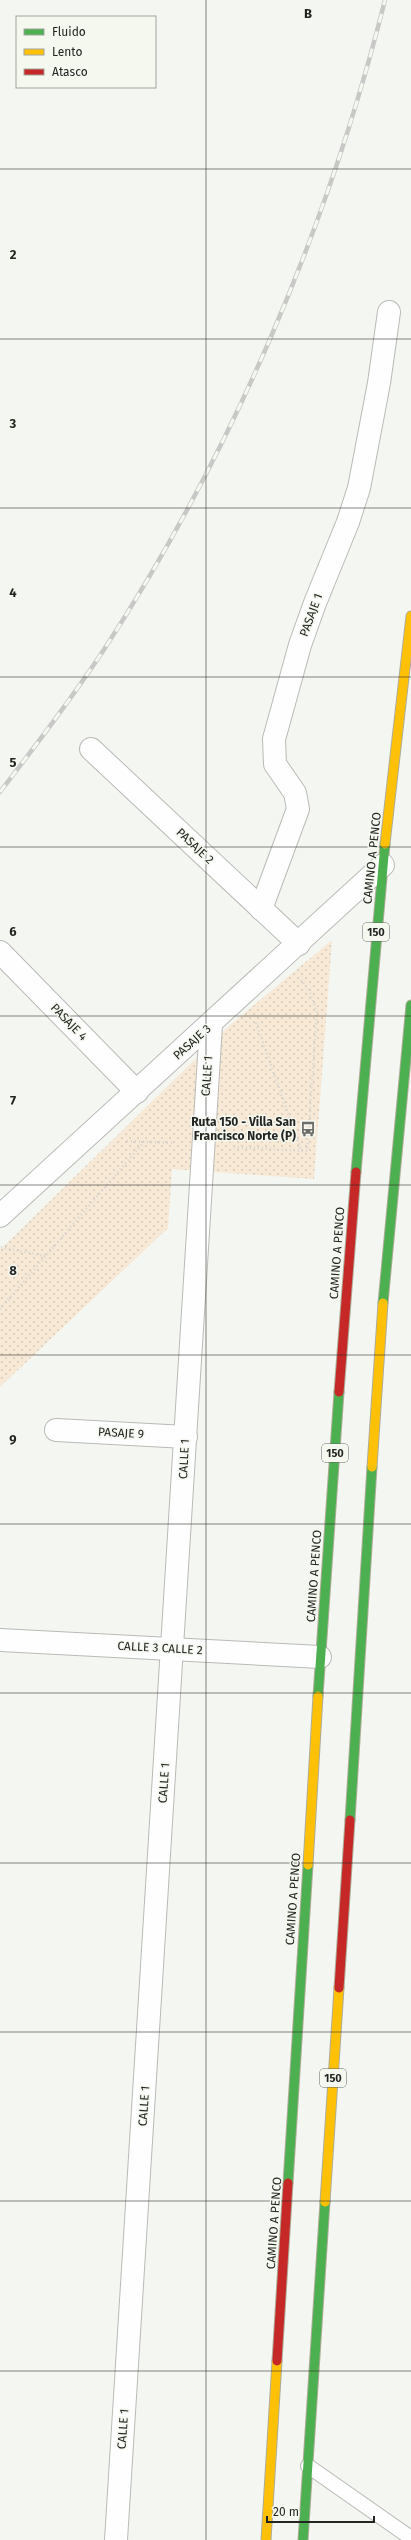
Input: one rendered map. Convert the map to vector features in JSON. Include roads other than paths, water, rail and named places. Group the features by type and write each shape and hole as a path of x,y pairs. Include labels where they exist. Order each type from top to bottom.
{"highway":[{"name":"CAMINO A PENCO","path":"266,2540 320,1656 364,1057 382,865 411,616"},
{"name":"150","path":"303,2540 382,1326 411,1004"}],"street":[{"name":"PASAJE 1","path":"261,909 298,809 295,793 275,764 274,739 308,624 348,522 359,488 379,383 388,312"},
{"name":"PASAJE 2","path":"91,749 299,944"},
{"name":"PASAJE 3","path":"0,1216 211,1025 382,865"},
{"name":"PASAJE 4","path":"0,952 137,1092"},
{"name":"CALLE 1","path":"116,2540 211,1025"},
{"name":"PASAJE 9","path":"56,1430 186,1437"},
{"name":"CALLE 3 CALLE 2","path":"0,1640 320,1656"}],"lane":[{"path":"308,2466 410,2539"}],"railway":[{"path":"0,792 67,703 105,648 151,573 195,496 235,416 272,335 305,253 335,169 362,85 385,0"}],"place":[{"name":"Ruta 150 - Villa San Francisco Norte (P)","path":"308,1129"}]}
